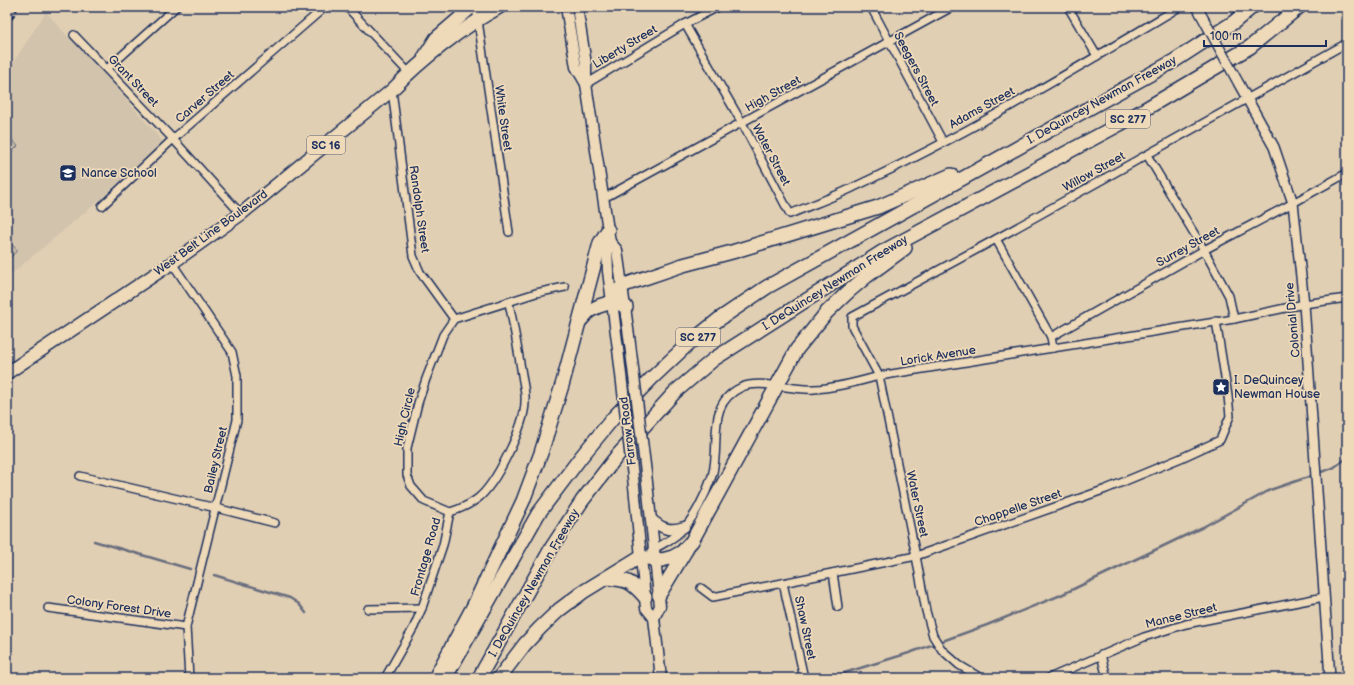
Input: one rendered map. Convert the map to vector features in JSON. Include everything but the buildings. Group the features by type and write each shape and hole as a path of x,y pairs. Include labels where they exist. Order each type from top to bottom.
{"highway":[{"name":"I. DeQuincey Newman Freeway","path":"445,678 538,514 581,457 614,418 652,378 687,345 718,320 767,287 1174,61 1234,22 1252,7"},
{"name":"I. DeQuincey Newman Freeway","path":"479,678 552,547 582,501 617,456 674,392 714,359 882,252 1120,124 1250,47 1300,7"},
{"path":"612,302 614,296 622,286 683,265 732,252 878,207 927,186 1066,121"},
{"path":"659,595 692,541 797,349 827,312 848,292 867,276 948,216"},
{"path":"435,678 474,605 523,501 541,454 600,243 609,236"},
{"path":"578,323 589,311 599,306 612,302 626,307"},
{"path":"499,678 525,644 559,610 583,592 640,557 655,554 662,560 673,557 682,552 692,541"},
{"path":"607,578 628,581 645,597"}],"main road":[{"name":"SC 16","path":"419,64 436,38 472,7"},
{"name":"West Belt Line Boulevard","path":"7,373 172,263 241,214 392,90 419,64 478,19 500,7"},
{"name":"Farrow Road","path":"566,7 576,67 586,84"},
{"name":"Farrow Road","path":"577,7 586,64 586,84 609,236 607,250 612,302 634,486 646,608 654,618 661,678"},
{"name":"Farrow Road","path":"609,236 617,250 626,307 646,473 660,606 654,618"},
{"path":"651,519 657,525 669,530 684,528"}],"street":[{"path":"107,69 176,7"},
{"name":"Carver Street","path":"102,206 173,139 325,7"},
{"path":"347,7 409,73"},
{"name":"White Street","path":"476,7 509,232"},
{"name":"Liberty Street","path":"586,84 685,24 718,7"},
{"name":"Seegers Street","path":"871,7 943,142"},
{"name":"High Street","path":"604,198 952,7"},
{"path":"1068,7 1097,56"},
{"name":"Colonial Drive","path":"1197,7 1274,147 1293,203 1304,304 1330,678"},
{"name":"Adams Street","path":"790,214 854,188 943,142 1046,86 1178,8"},
{"name":"Water Street","path":"685,24 742,123 790,214"},
{"name":"Grant Street","path":"74,35 173,139 241,214"},
{"name":"Willow Street","path":"852,317 996,239 1347,44"},
{"name":"Randolph Street","path":"392,90 413,256 420,272 454,319"},
{"path":"1147,155 1204,250 1229,296 1234,319"},
{"name":"Surrey Street","path":"1051,337 1204,250 1347,173"},
{"path":"996,239 1051,337 1053,348"},
{"name":"Bailey Street","path":"172,263 232,352 237,376 237,420 186,627 189,678"},
{"path":"454,319 509,303 536,293 566,287"},
{"name":"Lorick Avenue","path":"655,554 679,534 705,495 715,462 717,415 721,405 730,395 741,387 750,384 813,390 842,386 879,376 1234,319 1304,304 1347,298"},
{"path":"450,512 478,499 488,488 503,463 520,427 526,402 517,342 509,303"},
{"name":"Water Street","path":"852,317 852,326 879,376 926,611 933,636 942,650 959,665 981,678"},
{"name":"High Circle","path":"450,512 424,501 411,486 406,475 407,448 418,403 443,335 454,319"},
{"name":"Chappelle Street","path":"701,588 713,597 916,556 1106,489 1220,440 1230,416 1216,321"},
{"path":"80,476 275,523"},
{"name":"Frontage Road","path":"385,678 414,627 422,608 443,545 450,512"},
{"path":"833,573 838,607"},
{"name":"Shaw Street","path":"783,583 804,678"},
{"name":"Manse Street","path":"1049,678 1144,637 1186,624 1324,597"},
{"name":"Colony Forest Drive","path":"48,608 186,627"},
{"path":"368,609 422,608"},
{"path":"1101,656 1107,678"}],"shaded area":[{"name":"Nance School","path":"46,12 108,78 163,142 95,204 9,276 7,273 7,72"},
{"path":"7,134 18,146 7,157"},
{"path":"7,241 18,250 9,259 7,258"}],"waterway":[{"path":"1318,473 1333,468 1347,458"},
{"path":"828,678 909,653 987,625 1061,595 1203,527 1270,490 1314,475"},
{"path":"94,541 190,569"},
{"path":"214,575 290,598 299,604 306,613"}],"railway":[{"path":"7,27 18,7"}],"place":[{"name":"Nance School","path":"68,173"},
{"name":"I. DeQuincey Newman House","path":"1221,387"}]}
